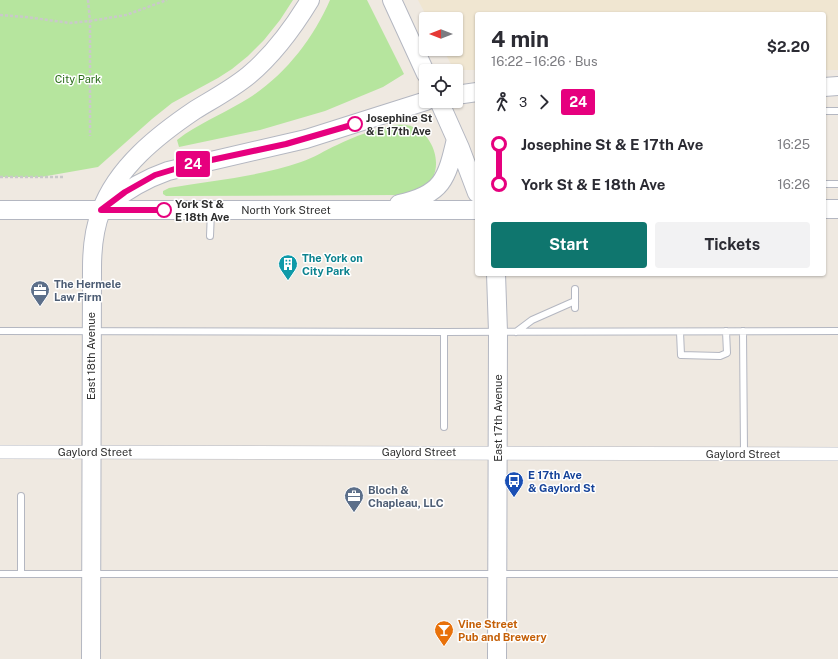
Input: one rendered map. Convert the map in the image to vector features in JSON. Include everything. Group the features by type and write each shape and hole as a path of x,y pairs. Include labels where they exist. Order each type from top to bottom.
{"main road":[{"name":"East 18th Avenue","path":"91,659 91,331 93,253 95,232 101,210 116,182 136,158 168,130 245,78 261,64 287,36 310,0"},
{"path":"392,0 421,64"},
{"path":"826,86 838,86"},
{"path":"463,94 475,92"},
{"path":"101,210 134,186 162,173 188,165 273,148 419,103"},
{"path":"442,108 475,188"},
{"path":"367,210 411,202 436,189 442,182 449,169 456,139"},
{"path":"826,209 838,209"},
{"name":"North York Street","path":"0,210 475,210"},
{"name":"East 17th Avenue","path":"496,276 507,332 498,452 497,659"}],"street":[{"name":"Gaylord Street","path":"0,452 838,454"}],"lane":[{"path":"826,112 838,111"},
{"path":"826,184 838,184"},
{"path":"210,236 211,210"},
{"path":"574,289 574,308"},
{"path":"507,332 574,300"},
{"path":"212,324 212,331"},
{"path":"0,331 838,331"},
{"path":"680,332 681,355 720,356 726,353 726,331"},
{"path":"743,331 744,454"},
{"path":"444,332 444,427"},
{"path":"21,496 21,574"},
{"path":"0,574 838,574"}],"path":[{"path":"88,0 90,21 90,136"},
{"path":"0,15 70,23 126,15 166,0"},
{"path":"0,177 64,177"}],"shaded area":[{"path":"418,0 838,0 838,70 826,70 826,12 475,12 475,70 463,70 463,64 451,64 447,56 463,56 463,12 424,12"}],"green space":[{"name":"City Park","path":"0,0 293,0 280,20 264,40 248,56 218,78 172,103 98,167 41,177 0,177"},
{"path":"330,0 367,0 404,74 383,87 325,111 260,130 179,147 177,140 185,134 249,98 262,89 286,67 297,55 315,29"},
{"path":"395,125 406,125 413,127 428,138 432,146 436,165 434,174 430,182 423,189 418,191 399,195 166,196 163,194 163,191 169,188 252,175 285,167 301,162 358,136"}],"bus line":[{"name":"24","path":"164,210 101,210 120,195 155,175 188,165 250,153 286,144 332,132 355,124"}],"place":[{"name":"Josephine St & E 17th Ave","path":"355,124"},
{"name":"York St & E 18th Ave","path":"164,210"},
{"name":"The York on City Park","path":"288,281"},
{"name":"The Hermele Law Firm","path":"40,307"},
{"name":"E 17th Ave & Gaylord St","path":"514,498"},
{"name":"Bloch & Chapleau, LLC","path":"354,513"},
{"name":"Vine Street Pub and Brewery","path":"444,647"}]}
